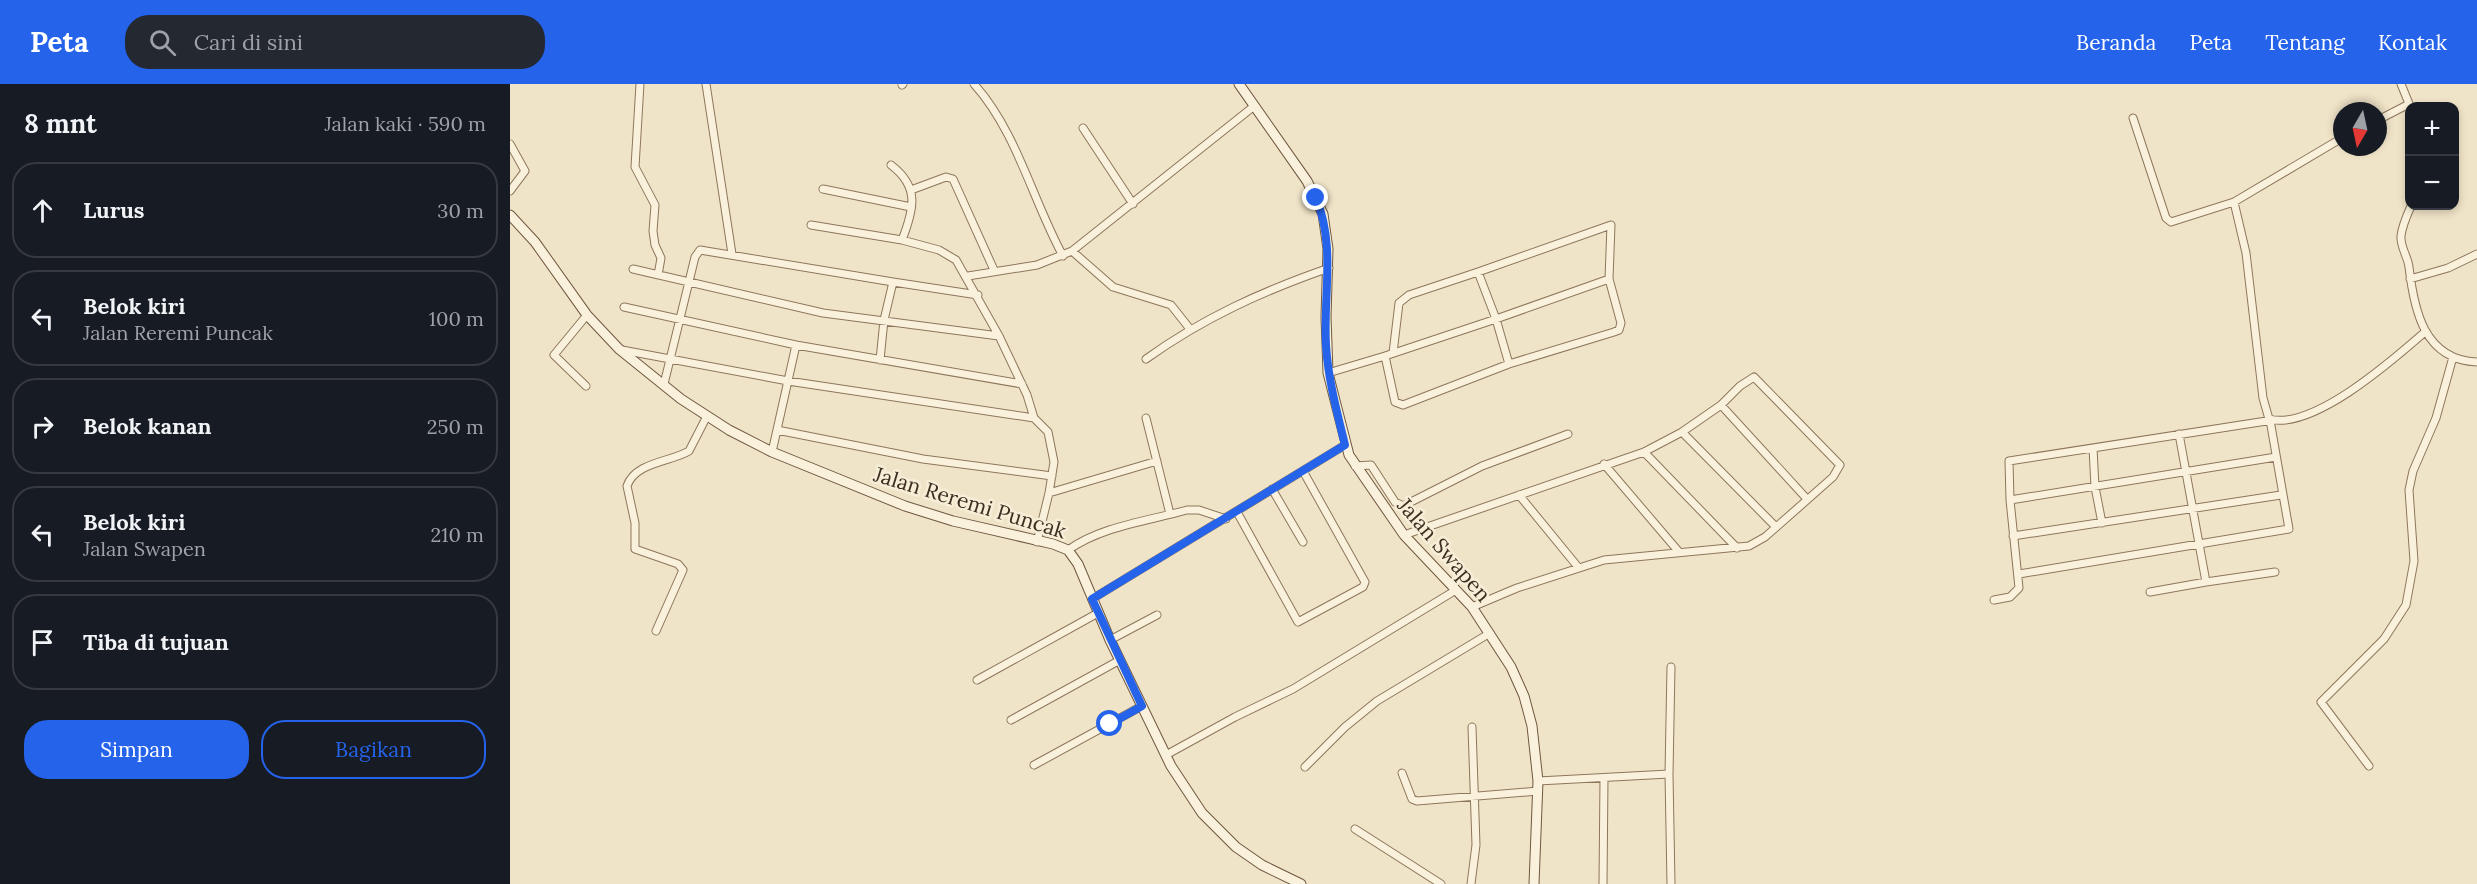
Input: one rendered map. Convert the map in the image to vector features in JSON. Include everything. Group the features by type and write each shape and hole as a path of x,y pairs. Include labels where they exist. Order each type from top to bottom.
{"street":[{"path":"640,84 635,167 651,193 655,206 653,231 655,245 661,258 658,275"},
{"path":"706,84 732,254"},
{"path":"974,84 1006,126 1024,172 1063,256"},
{"name":"Jalan Swapen","path":"1239,84 1307,181 1316,198 1327,233 1328,373 1345,445 1355,466 1404,535 1472,607 1490,633 1524,696 1532,726 1538,786 1533,884"},
{"path":"2401,84 2409,102"},
{"path":"968,276 994,270 1037,265 1072,252 1201,146 1253,107"},
{"path":"2387,116 2405,107"},
{"path":"2133,118 2168,221 2185,219 2235,202 2333,143"},
{"path":"1083,128 1133,204"},
{"path":"510,144 525,171 510,191"},
{"path":"891,165 904,175 911,190 911,207 902,240"},
{"path":"911,190 946,177 953,179 994,270"},
{"path":"823,189 911,207"},
{"path":"2019,574 2289,530 2281,495 2271,420 2265,407 2246,253 2235,202"},
{"path":"2410,210 2400,240 2407,258 2415,309 2425,332 2453,357 2477,362"},
{"name":"Jalan Reremi Puncak","path":"510,215 535,242 587,315 620,350 707,416 772,453 905,506 1037,542 1053,544 1068,550 1078,564 1110,640 1166,755 1213,827 1262,865 1301,884"},
{"path":"811,225 902,240 947,254 956,260 968,276 1022,384 1034,418 1048,432 1054,455 1049,493 1037,542"},
{"path":"1385,356 1395,402 1400,405 1509,364 1619,330 1620,318 1609,279 1611,225 1401,300 1393,353"},
{"path":"664,384 695,257 700,249 978,296"},
{"path":"1072,252 1113,287 1166,302 1190,329"},
{"path":"2410,279 2448,268 2477,255"},
{"path":"1146,359 1190,329 1250,297 1329,267"},
{"path":"633,268 823,313 999,336"},
{"path":"1478,272 1496,319 1509,364"},
{"path":"1328,373 1496,319 1609,279"},
{"path":"880,360 884,320 893,282"},
{"path":"624,307 796,345 1022,384"},
{"path":"586,386 555,358 554,354 587,315"},
{"path":"1994,600 2010,597 2019,588 2010,500 2009,461 2302,415 2350,392 2373,376 2425,332"},
{"path":"772,453 796,345"},
{"path":"620,350 788,381 1034,418"},
{"path":"2369,766 2320,702 2384,639 2406,605 2414,561 2409,490 2413,471 2436,418 2453,357"},
{"path":"1404,535 1644,452 1682,432 1721,405 1750,379 1758,378 1840,466 1838,472 1758,542 1737,548 1624,557 1578,567 1517,588 1472,607"},
{"path":"1721,405 1807,500"},
{"path":"656,631 683,570 678,564 635,549 635,523 627,486 633,477 654,464 690,451 707,416"},
{"path":"1146,418 1170,514"},
{"path":"777,430 923,459 1052,476"},
{"path":"1682,432 1775,526"},
{"path":"1355,466 1371,465 1395,502 1403,506 1482,466 1568,434"},
{"path":"2179,434 2184,473 2206,582"},
{"path":"1092,599 1345,445"},
{"path":"2093,448 2095,488 2102,523"},
{"path":"1644,452 1737,548"},
{"path":"2010,500 2276,457"},
{"path":"1049,493 1157,462"},
{"path":"1604,464 1679,552"},
{"path":"1237,512 1298,622 1362,587 1365,582 1302,471"},
{"path":"1272,489 1303,542"},
{"path":"1519,495 1578,567"},
{"path":"2013,536 2281,495"},
{"path":"1068,550 1096,535 1192,509 1226,519"},
{"path":"2150,592 2274,573"},
{"path":"1166,755 1235,717 1293,689 1456,590"},
{"path":"977,680 1098,613"},
{"path":"1110,640 1157,615"},
{"path":"1305,767 1369,707 1490,633"},
{"path":"1011,720 1120,660"},
{"path":"1671,667 1669,774 1671,884"},
{"path":"1034,765 1142,706"},
{"path":"1471,884 1476,845 1472,727"},
{"path":"1402,773 1414,800 1475,796 1604,778 1669,774"},
{"path":"1603,884 1604,778"},
{"path":"1355,829 1441,884"}],"route":[{"path":"1110,724 1142,706 1092,599 1345,445 1328,373 1326,317 1329,249 1323,214 1316,198"}]}
